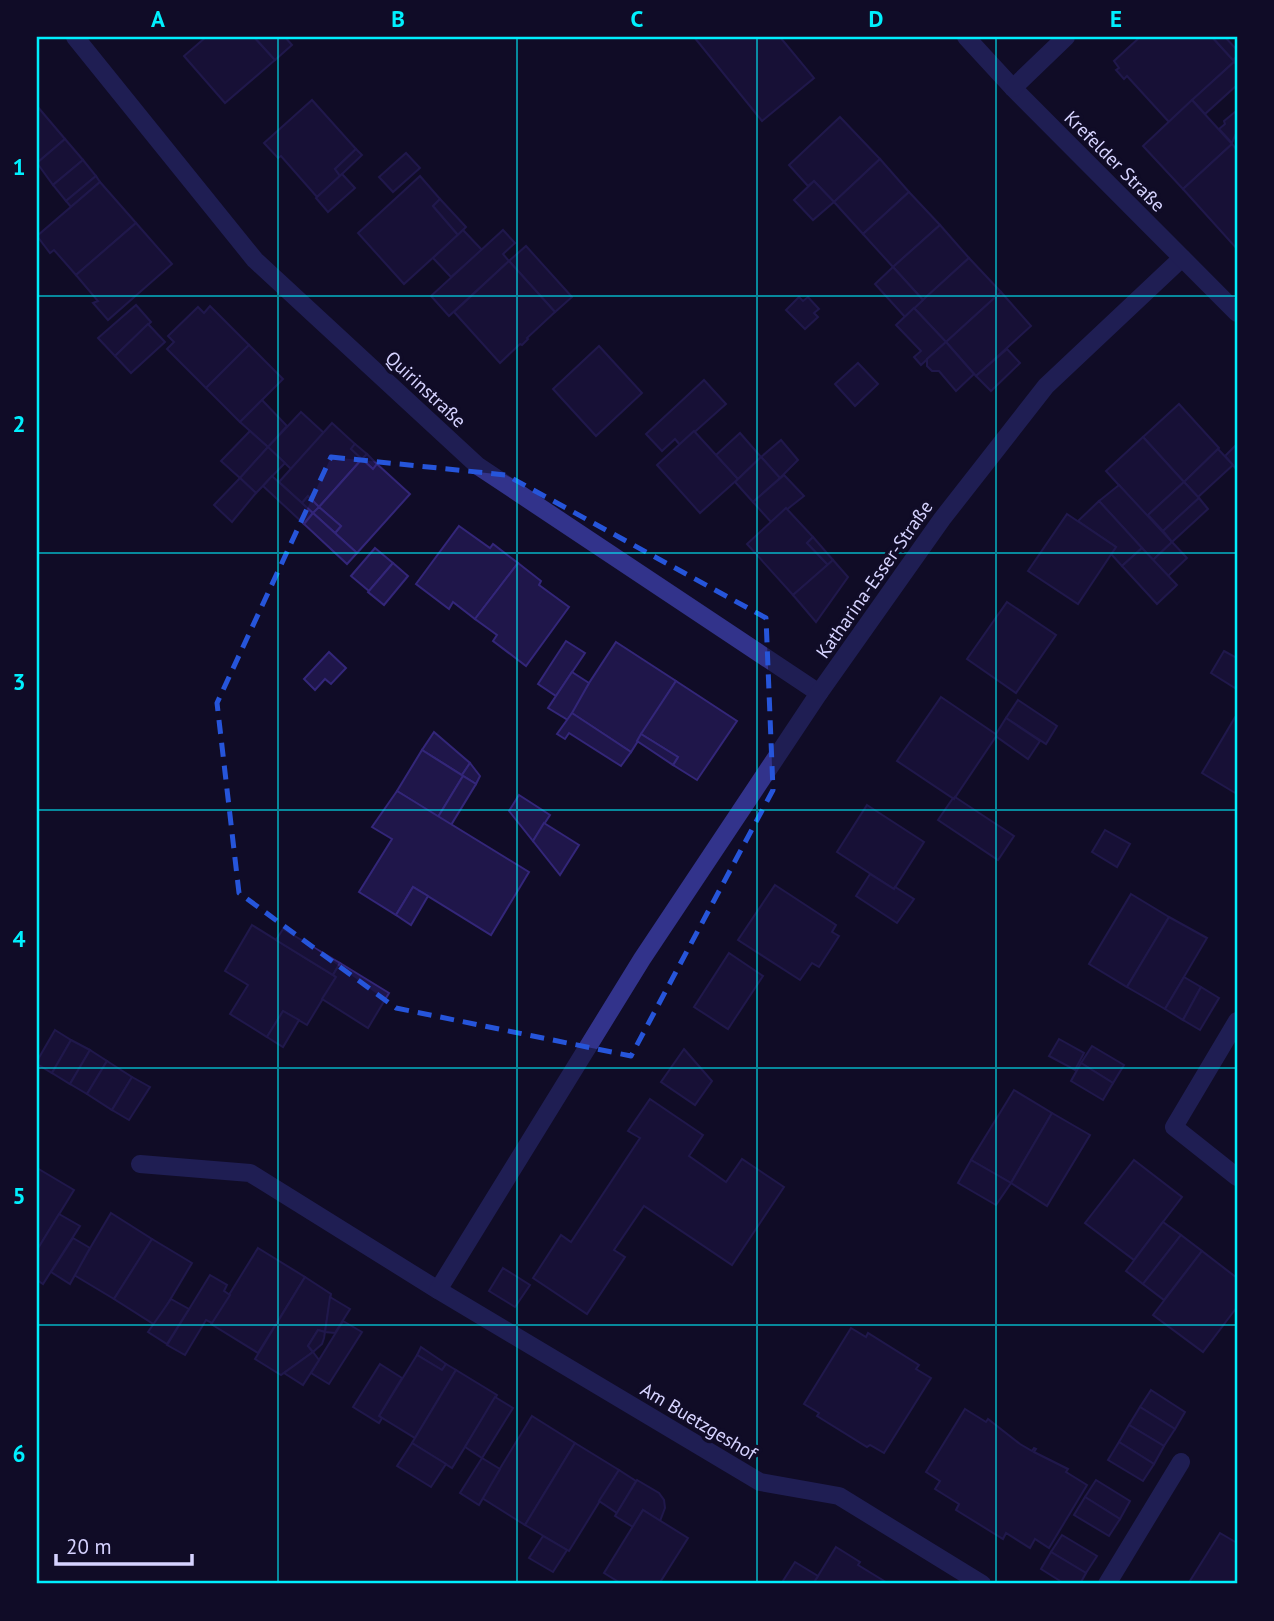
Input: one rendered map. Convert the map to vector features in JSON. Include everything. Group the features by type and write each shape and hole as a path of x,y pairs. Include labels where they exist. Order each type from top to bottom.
{"street":[{"name":"Quirinstraße","path":"75,37 255,260 478,466 819,694"},
{"name":"Krefelder Straße","path":"966,37 1013,88 1237,313"},
{"path":"1013,88 1066,37"},
{"name":"Katharina-Esser-Straße","path":"438,1290 642,958 819,694 942,519 1046,386 1182,258"},
{"path":"1237,1021 1174,1127 1237,1177"},
{"name":"Am Buetzgeshof","path":"139,1164 250,1173 438,1290 760,1482 839,1496 982,1584"},
{"path":"1107,1584 1181,1462"}],"highlighted area":[{"path":"331,457 506,475 766,618 773,790 631,1056 396,1008 239,893 217,703"}],"building":[{"path":"206,37 254,37 275,60 225,103 184,56"},
{"path":"254,37 285,37 292,45 275,60"},
{"path":"694,37 780,37 814,78 762,121"},
{"path":"1140,37 1212,37 1233,60 1237,56 1237,59 1169,122 1127,76 1124,79 1116,70 1119,68 1114,61"},
{"path":"1212,37 1225,37 1237,50 1237,56 1233,60"},
{"path":"1234,62 1237,65 1237,85 1205,114 1192,100"},
{"path":"312,100 356,149 335,169 340,176 317,197 281,156 278,158 264,143"},
{"path":"1192,100 1232,144 1183,189 1143,146"},
{"path":"37,106 65,139 37,163"},
{"path":"1235,112 1237,131 1232,143 1219,129"},
{"path":"840,117 880,159 834,202 814,181 808,186 789,165"},
{"path":"65,139 83,160 53,185 37,163"},
{"path":"1232,144 1237,150 1237,249 1183,189"},
{"path":"356,149 362,155 340,176 335,169"},
{"path":"406,153 420,168 393,192 379,177"},
{"path":"880,159 909,192 863,234 834,202"},
{"path":"83,160 96,176 66,201 53,185"},
{"path":"342,174 355,188 328,212 316,198"},
{"path":"96,176 100,182 71,207 66,201"},
{"path":"420,176 440,199 433,206 458,235 404,284 358,233"},
{"path":"814,181 834,202 813,220 794,200"},
{"path":"100,182 136,223 76,275 54,250 50,253 37,236"},
{"path":"909,192 940,225 893,267 863,234"},
{"path":"440,199 466,227 458,235 433,206"},
{"path":"136,223 172,264 108,320 93,303 98,301 76,275"},
{"path":"940,225 969,258 923,300 893,267"},
{"path":"463,230 482,250 451,277 433,258"},
{"path":"503,230 515,243 503,254 509,261 449,316 431,296"},
{"path":"526,246 572,297 555,312 509,261"},
{"path":"969,258 1001,292 946,342 914,308"},
{"path":"509,261 555,312 500,363 454,312"},
{"path":"893,267 923,300 905,317 875,284"},
{"path":"1001,292 1031,326 976,376 946,342"},
{"path":"799,297 803,301 808,297 819,309 814,313 818,317 805,329 786,310"},
{"path":"136,305 151,322 115,356 98,338"},
{"path":"210,306 249,345 206,388 167,349 174,342 168,336 198,307 204,313"},
{"path":"914,308 946,342 921,365 914,357 921,351 896,325"},
{"path":"148,324 165,342 131,373 115,356"},
{"path":"946,342 974,374 956,391 939,371 932,371 927,366 927,359"},
{"path":"249,345 283,379 240,422 206,388"},
{"path":"599,346 642,393 596,436 553,389"},
{"path":"1007,349 1020,363 991,391 976,376"},
{"path":"858,363 878,384 855,406 835,384"},
{"path":"704,380 726,404 680,445 675,439 662,451 646,434"},
{"path":"262,400 287,426 268,447 240,422"},
{"path":"1179,404 1219,448 1184,482 1143,437"},
{"path":"301,412 324,433 291,469 268,447"},
{"path":"332,423 355,444 351,449 362,459 319,507 308,496 302,503 279,482"},
{"path":"250,431 268,447 240,478 221,461"},
{"path":"694,431 738,479 700,513 657,465"},
{"path":"740,433 761,457 738,479 716,455"},
{"path":"1143,437 1184,482 1147,516 1106,471"},
{"path":"781,440 798,460 780,478 761,457"},
{"path":"355,444 367,454 362,459 351,449"},
{"path":"1237,444 1237,470 1225,456"},
{"path":"268,447 285,463 256,493 240,478"},
{"path":"1218,449 1233,465 1198,497 1184,482"},
{"path":"367,454 377,464 373,469 362,459"},
{"path":"761,457 780,478 753,502 735,482"},
{"path":"362,459 373,469 377,464 410,494 357,553 335,533 341,526 319,507"},
{"path":"784,475 804,496 771,522 753,502"},
{"path":"272,476 313,513 304,524 263,486"},
{"path":"240,478 256,493 232,522 214,505"},
{"path":"1184,482 1199,498 1163,531 1148,515"},
{"path":"1119,485 1172,542 1153,560 1099,501"},
{"path":"308,496 319,507 313,513 302,503"},
{"path":"1199,498 1208,509 1172,542 1163,531"},
{"path":"1099,501 1142,548 1122,566 1111,554 1116,547 1078,521"},
{"path":"319,507 341,526 335,533 313,513"},
{"path":"786,508 813,537 807,543 828,565 793,595 747,544"},
{"path":"313,513 357,553 347,564 304,524"},
{"path":"1067,514 1116,547 1078,604 1028,571"},
{"path":"459,526 490,548 493,544 518,563 475,619 453,602 449,609 416,584"},
{"path":"813,537 833,560 828,565 807,543"},
{"path":"1172,542 1187,558 1168,576 1153,560"},
{"path":"375,548 393,563 369,591 351,576"},
{"path":"1142,548 1177,585 1157,604 1122,566"},
{"path":"833,560 848,577 816,622 793,595"},
{"path":"393,563 408,576 384,605 368,592"},
{"path":"518,563 541,581 539,585 569,607 526,666 493,641 497,635 475,619"},
{"path":"1007,602 1056,635 1016,693 967,659"},
{"path":"566,641 585,653 556,696 538,684"},
{"path":"616,642 676,681 631,752 570,712"},
{"path":"1224,651 1237,658 1235,688 1211,673"},
{"path":"329,652 346,668 331,684 325,679 315,690 304,679"},
{"path":"572,672 589,683 568,720 548,708"},
{"path":"676,681 737,721 697,780 673,765 678,757 641,734"},
{"path":"941,697 997,735 954,799 897,761"},
{"path":"1018,700 1057,726 1046,744 1006,718"},
{"path":"572,713 631,752 621,766 569,733 565,739 557,734"},
{"path":"1237,714 1237,794 1202,773"},
{"path":"1006,718 1040,741 1028,759 997,737 996,734"},
{"path":"434,732 470,763 462,775 422,750"},
{"path":"641,734 678,757 673,765 637,741"},
{"path":"422,750 463,776 438,817 397,791"},
{"path":"470,763 480,776 476,784 462,775"},
{"path":"463,776 476,784 451,825 438,817"},
{"path":"397,791 529,872 491,935 413,887 396,915 359,892 392,839 372,827"},
{"path":"519,795 550,815 533,841 509,811"},
{"path":"955,797 1014,836 998,860 938,820"},
{"path":"867,805 924,842 894,889 837,852"},
{"path":"544,823 579,845 560,875 533,841"},
{"path":"1105,830 1130,844 1117,867 1092,852"},
{"path":"870,874 914,899 897,923 856,896"},
{"path":"775,885 836,925 832,932 839,936 819,967 812,963 800,980 738,940"},
{"path":"413,887 428,896 411,925 396,915"},
{"path":"1131,894 1169,917 1127,987 1089,964"},
{"path":"1169,917 1207,938 1165,1009 1127,987"},
{"path":"252,925 336,977 307,1025 283,1011 267,1037 230,1014 248,985 225,971"},
{"path":"283,929 340,963 333,975 276,940"},
{"path":"729,953 763,976 728,1029 694,1007"},
{"path":"340,963 389,993 368,1028 322,999 336,977 333,975"},
{"path":"1184,977 1201,987 1183,1020 1165,1009"},
{"path":"1201,987 1219,998 1200,1030 1183,1020"},
{"path":"283,1011 299,1020 283,1047 267,1037"},
{"path":"55,1030 71,1040 52,1073 37,1064 37,1061"},
{"path":"1059,1039 1084,1053 1075,1070 1049,1056"},
{"path":"71,1040 90,1050 70,1084 52,1073"},
{"path":"1092,1046 1124,1065 1113,1083 1081,1063"},
{"path":"684,1049 712,1081 695,1105 661,1082"},
{"path":"90,1050 107,1061 87,1094 70,1084"},
{"path":"107,1061 132,1077 112,1110 87,1094"},
{"path":"1081,1063 1113,1083 1103,1100 1071,1081"},
{"path":"132,1077 150,1087 129,1120 112,1110"},
{"path":"1014,1090 1052,1113 1011,1183 971,1160"},
{"path":"650,1099 703,1135 689,1156 726,1182 742,1159 784,1187 732,1265 644,1206 614,1250 625,1257 587,1314 533,1278 561,1235 571,1242 640,1138 628,1131"},
{"path":"1052,1113 1090,1135 1047,1206 1011,1183"},
{"path":"971,1160 1011,1183 996,1205 958,1183"},
{"path":"1134,1160 1182,1197 1134,1260 1085,1223"},
{"path":"37,1168 74,1190 37,1250"},
{"path":"111,1213 152,1239 114,1299 74,1275"},
{"path":"59,1214 80,1226 43,1284 37,1280 37,1250"},
{"path":"1163,1222 1181,1235 1143,1284 1126,1271"},
{"path":"1181,1235 1202,1251 1164,1300 1143,1284"},
{"path":"73,1238 90,1248 70,1284 51,1272"},
{"path":"152,1239 192,1263 155,1325 114,1299"},
{"path":"258,1248 305,1277 258,1353 211,1324"},
{"path":"1202,1251 1237,1278 1237,1307 1203,1352 1153,1315"},
{"path":"503,1268 530,1285 515,1307 489,1291"},
{"path":"210,1275 227,1285 224,1291 230,1295 212,1323 206,1320 185,1355 167,1345"},
{"path":"305,1277 331,1294 325,1332 318,1330 308,1346 313,1352 281,1375 255,1359"},
{"path":"330,1297 350,1309 335,1333 325,1332"},
{"path":"171,1299 189,1309 167,1344 148,1332"},
{"path":"343,1321 362,1332 329,1384 311,1373"},
{"path":"851,1328 866,1337 868,1333 919,1365 916,1369 931,1378 884,1453 870,1445 867,1447 817,1416 819,1413 804,1404"},
{"path":"318,1330 325,1332 324,1338 322,1344 313,1352 308,1346"},
{"path":"421,1347 446,1364 442,1370 417,1355"},
{"path":"313,1352 319,1360 303,1385 284,1373"},
{"path":"417,1355 442,1370 446,1364 456,1370 415,1438 379,1416"},
{"path":"380,1364 402,1378 379,1416 382,1418 379,1423 353,1407"},
{"path":"456,1370 497,1395 452,1468 412,1443"},
{"path":"1151,1390 1185,1412 1175,1429 1140,1407"},
{"path":"495,1397 513,1408 482,1458 465,1447"},
{"path":"1140,1407 1175,1429 1164,1446 1129,1425"},
{"path":"965,1409 986,1422 988,1419 1020,1444 1032,1451 1036,1449 1034,1452 1068,1469 1066,1472 1087,1485 1049,1548 1035,1539 1030,1548 1006,1533 1003,1539 956,1510 959,1504 935,1489 940,1481 926,1472"},
{"path":"532,1416 575,1443 525,1525 482,1498"},
{"path":"1129,1425 1164,1446 1154,1464 1119,1442"},
{"path":"1119,1442 1154,1464 1143,1481 1108,1460"},
{"path":"412,1443 446,1464 431,1487 397,1466"},
{"path":"575,1443 619,1470 569,1551 525,1525"},
{"path":"482,1458 500,1469 479,1505 460,1493"},
{"path":"619,1470 636,1481 617,1513 599,1501"},
{"path":"637,1480 659,1493 665,1508 660,1521 643,1510 633,1527 615,1516"},
{"path":"1096,1480 1130,1501 1120,1519 1085,1497"},
{"path":"1085,1497 1120,1519 1109,1536 1074,1515"},
{"path":"643,1510 688,1538 659,1584 622,1584 604,1573"},
{"path":"1220,1533 1237,1543 1237,1584 1188,1584"},
{"path":"1062,1535 1097,1556 1086,1573 1051,1552"},
{"path":"543,1536 567,1550 553,1572 529,1558"},
{"path":"836,1547 860,1562 858,1565 889,1584 813,1584"},
{"path":"1051,1552 1086,1573 1080,1584 1065,1584 1041,1569"},
{"path":"795,1562 818,1576 813,1584 781,1584"}]}
